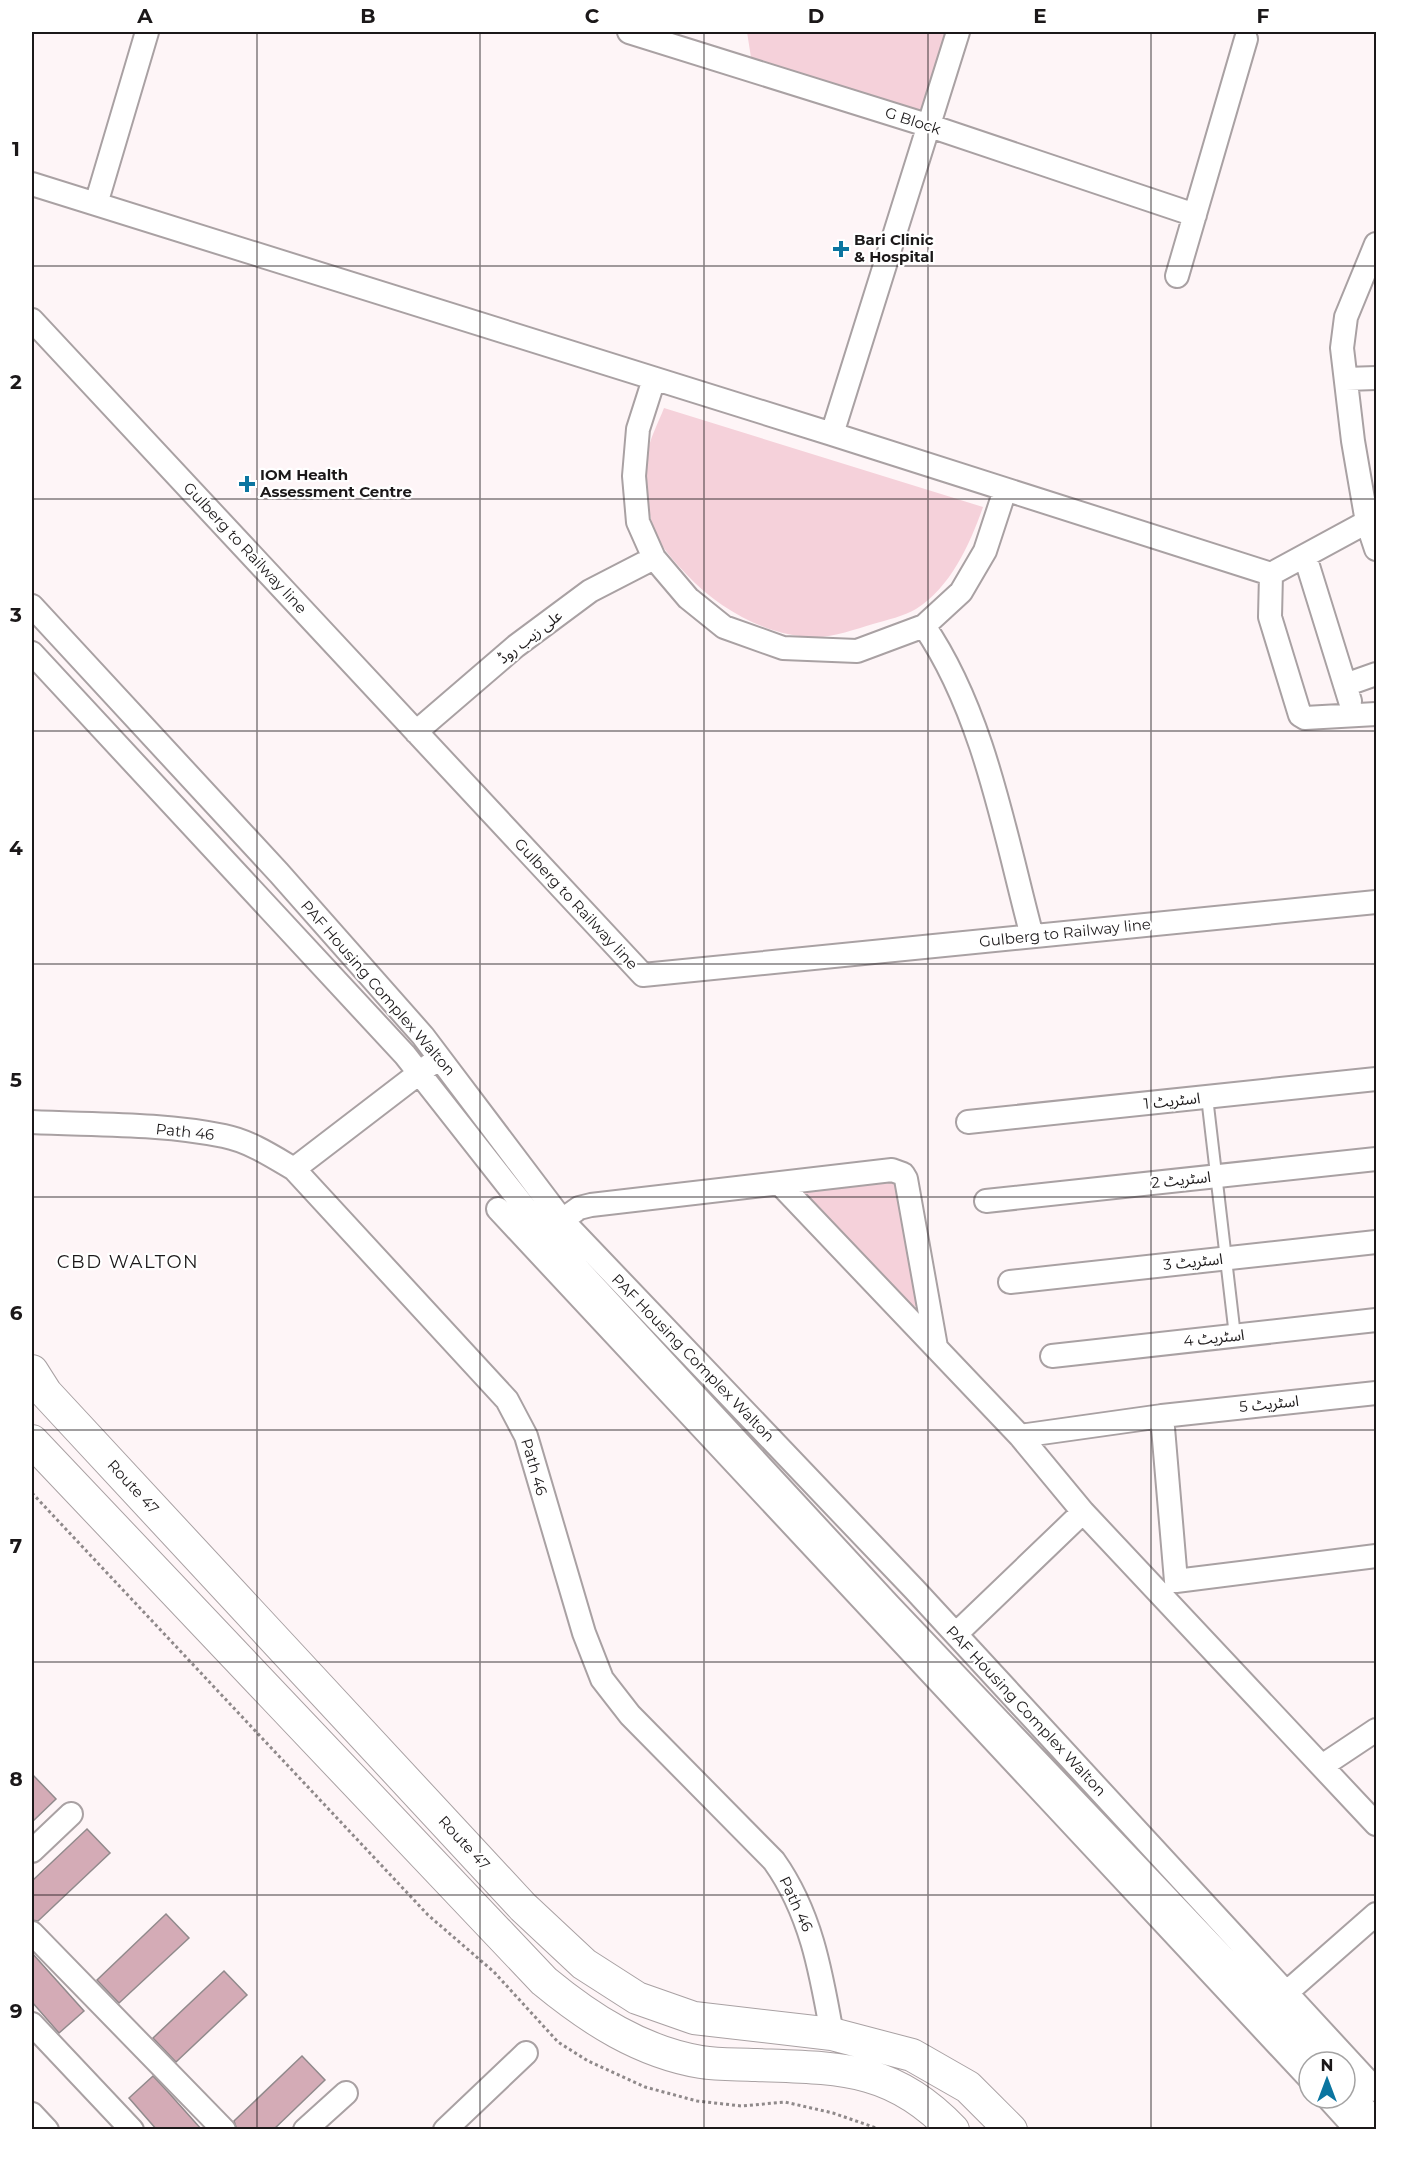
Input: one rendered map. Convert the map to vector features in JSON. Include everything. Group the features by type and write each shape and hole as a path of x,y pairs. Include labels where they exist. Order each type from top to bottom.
{"street":[{"path":"96,204 147,32"},
{"name":"G Block","path":"629,32 930,126 1195,215"},
{"path":"832,434 958,32"},
{"path":"1177,276 1246,39"},
{"path":"32,184 1271,574 1372,520"},
{"path":"1375,253 1346,317 1342,348 1377,549"},
{"name":"Gulberg to Railway line","path":"32,320 643,975 1377,902"},
{"path":"1346,379 1377,378"},
{"path":"654,379 638,429 634,476 638,522 654,558 688,598 724,627 783,648 857,651 924,626 961,592 985,551 1005,490"},
{"path":"1305,556 1348,693 1377,674"},
{"name":"علی زیب روڈ","path":"416,732 516,646 590,591 654,558"},
{"path":"1271,574 1270,617 1300,715 1305,718 1377,714"},
{"name":"PAF Housing Complex Walton","path":"32,606 279,873 440,1059 546,1233 956,1634 1280,1999 1279,2030 1306,2050"},
{"path":"924,626 944,655 971,722 993,791 1032,936"},
{"name":"PAF Housing Complex Walton","path":"32,653 419,1072 546,1233 889,1605 1280,1999 1377,2090"},
{"path":"294,1169 419,1072 440,1059"},
{"name":"اسٹریٹ 1","path":"968,1122 1377,1079"},
{"name":"Path 46","path":"32,1122 179,1130 225,1136 262,1150 294,1169 507,1400 526,1436 584,1633 602,1679 630,1715 774,1861 790,1884 806,1917 818,1958 832,2034"},
{"name":"اسٹریٹ 2","path":"986,1201 1377,1158"},
{"path":"546,1233 579,1208 591,1205 892,1170 903,1174 936,1347"},
{"path":"780,1184 1020,1436 1083,1512 1168,1587 1322,1766 1377,1824"},
{"path":"498,1209 546,1233 1279,2030 1297,2059"},
{"name":"اسٹریٹ 3","path":"1010,1282 1377,1242"},
{"name":"اسٹریٹ 4","path":"1052,1356 1377,1320"},
{"name":"Route 47","path":"32,1371 54,1402 515,1898 584,1964 637,1998 694,2018 832,2034 912,2055 968,2087 1011,2130"},
{"name":"اسٹریٹ 5","path":"1020,1436 1162,1416 1377,1393"},
{"path":"1162,1416 1168,1587"},
{"path":"32,1441 544,1981 580,2011 621,2035 701,2062 835,2069 886,2080 918,2097 953,2130"},
{"path":"956,1634 1083,1512"},
{"path":"1168,1587 1377,1557"},
{"path":"1322,1766 1377,1730"},
{"path":"32,1851 71,1814"},
{"path":"1280,1999 1377,1914"},
{"path":"32,1933 224,2130"},
{"path":"32,2024 132,2130"},
{"path":"445,2130 526,2053"},
{"path":"305,2130 346,2093"},
{"path":"1357,2102 1370,2118"},
{"path":"1353,2110 1370,2118"},
{"path":"32,2114 47,2130"}],"lane":[{"path":"1207,1097 1235,1336"}],"shaded area":[{"path":"747,32 958,32 930,126 753,70"},
{"path":"664,408 983,507 958,564 939,589 916,609 895,618 830,636 798,636 780,632 746,619 714,599 678,565 658,538 650,513 646,470 649,445"},
{"path":"896,1179 924,1305 906,1308 794,1189"}],"building":[{"path":"32,1774 56,1799 32,1822"},
{"path":"87,1829 110,1853 38,1921 32,1920 32,1881"},
{"path":"166,1914 189,1938 119,2003 97,1980"},
{"path":"32,1953 84,2011 59,2033 32,2002"},
{"path":"224,1971 247,1995 176,2062 153,2038"},
{"path":"302,2056 325,2080 273,2130 237,2130 234,2121"},
{"path":"153,2076 202,2130 157,2130 129,2098"}],"place":[{"name":"Bari Clinic & Hospital","path":"841,249"},
{"name":"IOM Health Assessment Centre","path":"247,484"}],"district":[{"name":"CBD WALTON","path":"128,1262"}]}
